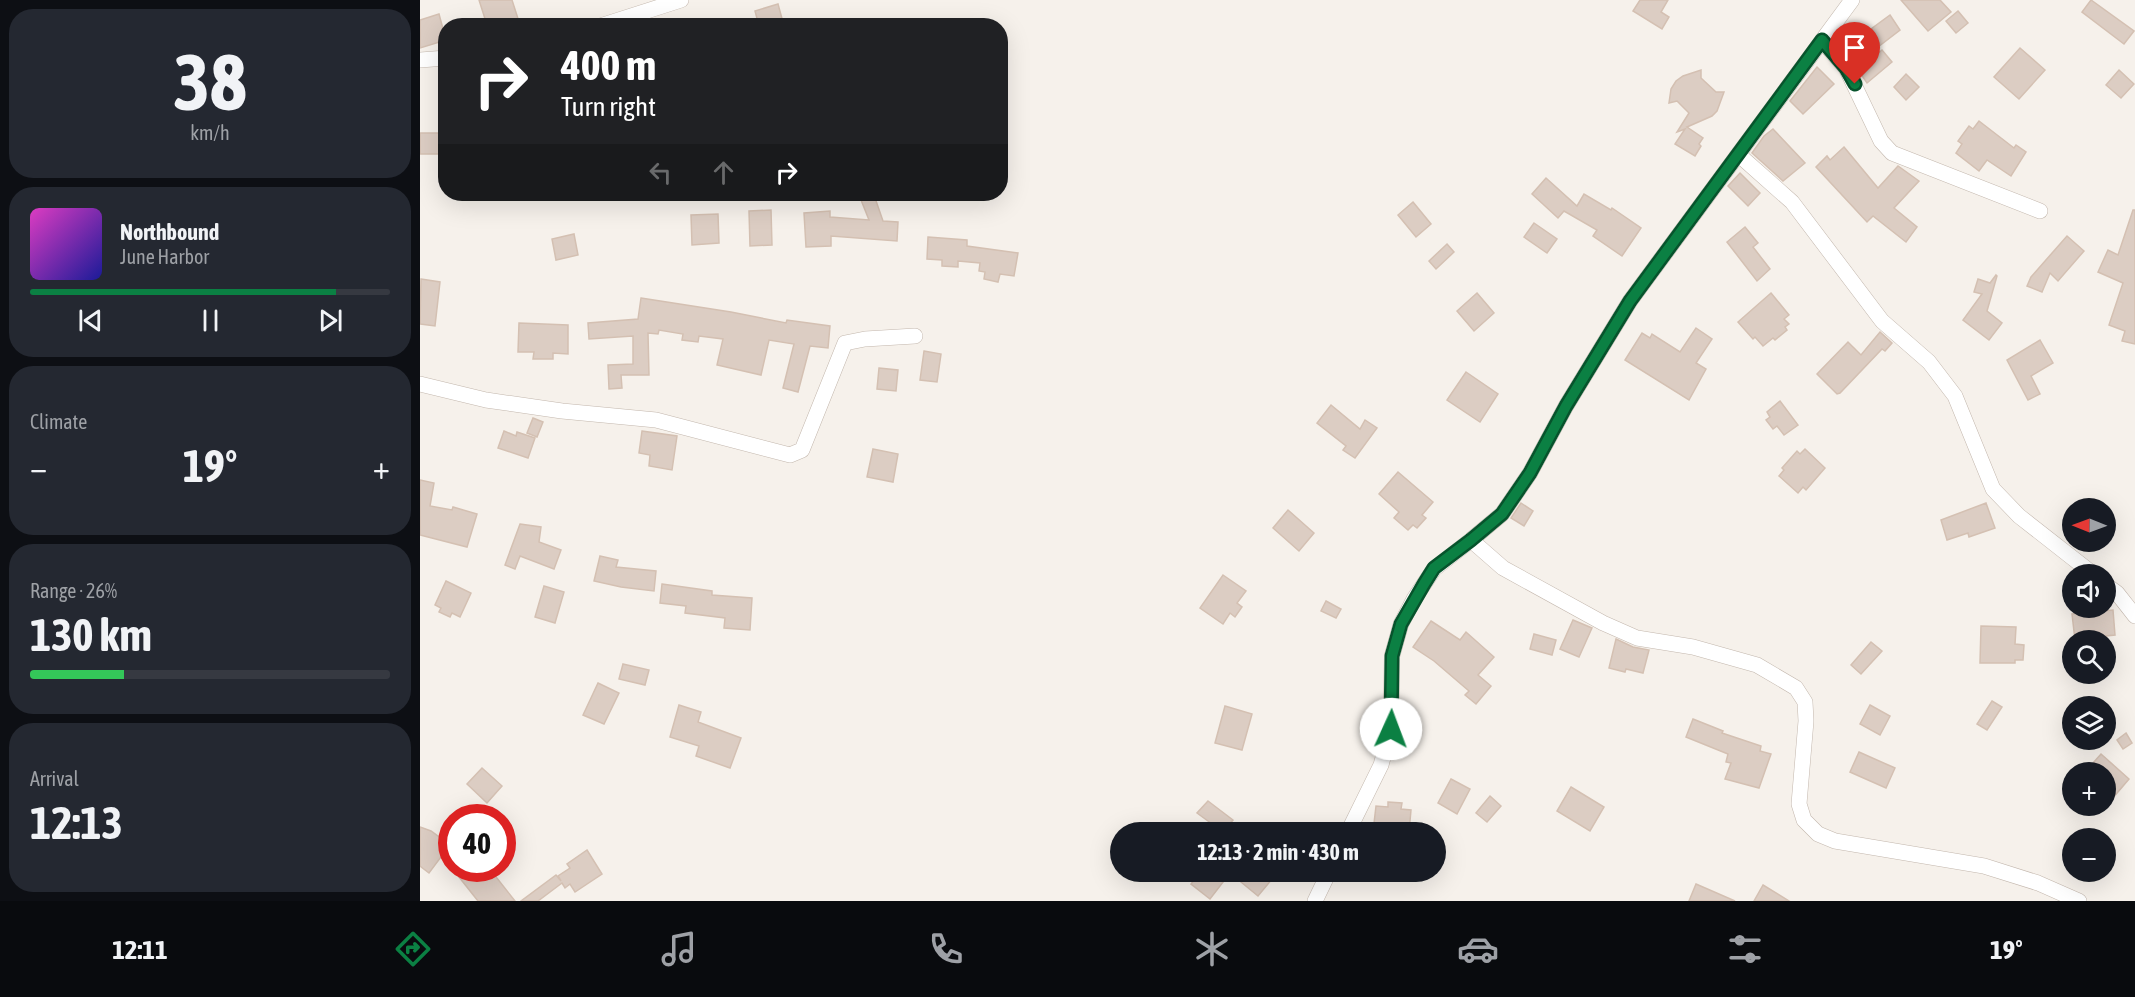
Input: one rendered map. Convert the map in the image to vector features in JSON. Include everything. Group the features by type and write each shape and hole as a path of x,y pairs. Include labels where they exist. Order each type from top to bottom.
{"street":[{"path":"625,18 681,0"},
{"path":"1353,822 1381,765 1391,729 1392,656 1401,624 1434,568 1502,514 1530,473 1566,406 1630,301 1852,0"},
{"path":"1822,40 1846,68 1881,141 1892,153 2040,211"},
{"path":"420,60 438,59"},
{"path":"1739,155 1792,202 1882,321 1929,362 1955,396 1993,489 2019,516 2080,564"},
{"path":"420,384 486,400 562,411 656,420 790,455 802,450 845,343 865,339 915,336"},
{"path":"1471,540 1503,568 1603,623 1637,638 1693,647 1757,665 1796,688 1805,702 1806,721 1800,804 1804,820 1818,834 1835,842 1984,866 2038,883 2079,901"},
{"path":"2116,592 2135,616"},
{"path":"1315,901 1324,882"}],"building":[{"path":"479,0 512,0 518,18 485,18"},
{"path":"1640,0 1668,0 1661,12 1669,17 1662,29 1633,11"},
{"path":"1901,0 1940,0 1951,12 1928,31"},
{"path":"2091,0 2134,31 2124,44 2082,12"},
{"path":"778,4 782,18 757,18 755,11"},
{"path":"1958,11 1968,23 1956,33 1946,21"},
{"path":"439,14 438,42 420,48 420,20"},
{"path":"1890,15 1900,30 1878,47 1867,32"},
{"path":"2020,48 2045,70 2019,99 1994,77"},
{"path":"1882,50 1892,62 1867,83 1858,70"},
{"path":"1817,67 1834,84 1803,114 1790,101"},
{"path":"1701,70 1701,78 1716,92 1724,92 1717,111 1712,116 1687,127 1703,138 1695,156 1675,144 1685,129 1677,132 1689,113 1677,101 1669,103 1671,89 1676,81"},
{"path":"2119,70 2134,84 2121,98 2106,85"},
{"path":"1906,74 1919,87 1906,100 1894,87"},
{"path":"1979,121 2014,148 2016,145 2026,152 2011,176 1987,160 1979,171 1956,153 1962,144 1958,141 1969,126 1973,129"},
{"path":"1773,129 1805,163 1783,181 1752,153 1764,136"},
{"path":"420,133 438,133 438,154 420,154"},
{"path":"1844,147 1878,188 1898,166 1919,181 1894,208 1917,227 1906,242 1873,216 1867,222 1816,167 1827,156 1830,160"},
{"path":"1740,173 1760,193 1748,206 1728,186"},
{"path":"1546,178 1577,206 1584,194 1611,210 1612,208 1641,228 1622,256 1593,236 1597,230 1564,211 1558,218 1532,194"},
{"path":"861,201 876,201 883,221 898,222 897,241 831,236 831,246 806,247 804,213 830,211 830,217 869,220"},
{"path":"1413,202 1431,224 1416,237 1398,215"},
{"path":"771,210 772,245 750,246 749,211"},
{"path":"2133,210 2135,210 2135,344 2122,341 2125,331 2109,325 2123,283 2098,272 2108,250 2118,255"},
{"path":"718,214 719,243 692,245 691,215"},
{"path":"1534,223 1557,239 1547,253 1524,237"},
{"path":"1745,227 1758,243 1753,247 1770,269 1757,281 1727,242"},
{"path":"574,234 578,255 556,260 552,239"},
{"path":"2067,236 2084,251 2058,281 2050,273 2042,292 2027,286 2031,277"},
{"path":"928,237 967,240 967,246 1018,253 1014,276 1000,274 998,282 984,279 985,272 979,271 980,263 958,261 958,267 942,266 942,260 927,259"},
{"path":"1447,244 1454,252 1436,269 1429,261"},
{"path":"1996,275 1987,311 2002,323 1989,340 1963,320 1982,294 1974,292 1978,279 1990,283"},
{"path":"421,279 440,282 435,326 420,324"},
{"path":"1477,293 1494,313 1474,331 1457,311"},
{"path":"1771,293 1789,315 1784,319 1789,324 1785,327 1787,330 1763,346 1755,337 1753,339 1738,322"},
{"path":"641,298 786,323 787,320 830,326 828,348 810,346 798,392 783,388 794,344 769,340 761,375 717,365 723,339 699,336 698,342 682,340 683,334 659,330 658,334 648,333 649,375 621,375 622,388 609,389 608,365 633,364 633,336 589,339 588,323 638,319"},
{"path":"519,323 568,325 568,354 553,353 553,359 533,359 534,352 518,352"},
{"path":"1696,328 1712,339 1696,363 1706,369 1689,400 1625,360 1642,333 1650,338 1652,334 1680,352"},
{"path":"1880,332 1892,343 1885,351 1882,349 1840,393 1837,394 1817,374 1848,342 1861,355"},
{"path":"2040,340 2053,363 2031,376 2040,394 2028,400 2007,360"},
{"path":"924,351 941,354 937,382 920,380"},
{"path":"879,368 898,370 896,391 877,389"},
{"path":"1466,372 1498,394 1480,422 1447,400"},
{"path":"1780,401 1798,425 1784,435 1777,426 1773,429 1766,420 1770,417 1767,412"},
{"path":"1331,405 1360,429 1365,420 1377,428 1355,458 1343,450 1346,446 1317,423"},
{"path":"533,418 543,422 537,437 527,433"},
{"path":"504,431 516,436 517,432 535,438 528,458 498,448"},
{"path":"642,431 677,436 672,470 649,466 650,455 639,453"},
{"path":"873,449 898,454 893,482 867,477"},
{"path":"1805,449 1825,468 1806,490 1803,487 1798,493 1779,476 1784,470 1782,468 1797,451 1800,454"},
{"path":"1398,472 1433,502 1422,515 1426,518 1417,528 1413,525 1408,530 1394,518 1399,512 1379,494"},
{"path":"420,480 434,483 430,506 452,510 453,507 477,514 467,547 420,535"},
{"path":"1521,503 1533,511 1524,526 1511,518"},
{"path":"1986,503 1995,528 1969,537 1968,533 1947,540 1941,520"},
{"path":"1288,510 1314,533 1299,551 1273,528"},
{"path":"520,524 541,527 539,542 561,550 554,569 520,556 515,569 505,565"},
{"path":"600,556 618,560 616,567 656,571 654,591 594,581"},
{"path":"1223,575 1246,591 1237,603 1242,607 1235,617 1230,613 1223,624 1200,608"},
{"path":"446,581 471,593 460,617 452,613 450,617 439,612 441,608 435,605"},
{"path":"662,584 712,591 712,595 752,598 750,630 724,628 725,618 685,613 686,606 660,603"},
{"path":"544,586 564,592 555,623 535,617"},
{"path":"1326,601 1341,609 1336,618 1321,611"},
{"path":"2072,618 2114,618 2115,630 2074,630"},
{"path":"1573,620 1592,628 1579,657 1560,649"},
{"path":"1431,621 1460,640 1466,632 1494,657 1478,675 1491,686 1476,704 1465,695 1469,691 1434,661 1413,647"},
{"path":"1981,626 2016,627 2015,644 2024,645 2023,660 2015,660 2015,663 1980,663"},
{"path":"1534,634 1556,640 1552,655 1530,649"},
{"path":"1616,639 1633,647 1649,650 1643,673 1609,668"},
{"path":"1871,642 1882,651 1861,674 1851,665"},
{"path":"623,664 649,670 645,685 619,679"},
{"path":"598,683 619,693 604,724 583,715"},
{"path":"1992,701 2002,707 1987,730 1977,724"},
{"path":"679,705 701,712 698,722 741,738 730,768 696,756 699,746 670,737"},
{"path":"1870,705 1890,716 1880,735 1860,724"},
{"path":"1225,706 1252,714 1242,750 1215,743"},
{"path":"1693,719 1723,731 1722,733 1761,746 1760,751 1771,754 1759,788 1725,779 1731,763 1726,762 1728,754 1686,737"},
{"path":"2126,733 2132,743 2123,749 2117,740"},
{"path":"1859,752 1895,768 1886,788 1850,772"},
{"path":"2101,754 2110,762 2094,762"},
{"path":"2116,767 2129,779 2116,794"},
{"path":"482,768 502,786 487,803 467,784"},
{"path":"1451,779 1470,789 1457,814 1438,803"},
{"path":"1571,787 1604,807 1590,831 1557,811"},
{"path":"1490,796 1501,806 1487,822 1476,813"},
{"path":"1208,801 1233,820 1231,822 1209,822 1197,813"},
{"path":"1388,802 1402,803 1401,809 1411,810 1410,822 1374,822 1376,806 1388,807"},
{"path":"420,827 438,836 438,861 429,873 420,866"},
{"path":"587,850 602,874 575,892 570,884 565,888 562,883 538,901 521,901 556,875 561,881 558,876 570,868 567,864"},
{"path":"463,882 500,882 515,901 478,901"},
{"path":"1192,882 1223,882 1210,899 1191,884"},
{"path":"1241,882 1270,882 1258,896"},
{"path":"1696,884 1735,901 1689,901"},
{"path":"1763,885 1789,901 1754,901"}],"route":[{"path":"1391,729 1392,656 1401,624 1434,568 1502,514 1530,473 1596,354 1630,301 1822,40 1846,68 1855,84"}]}
